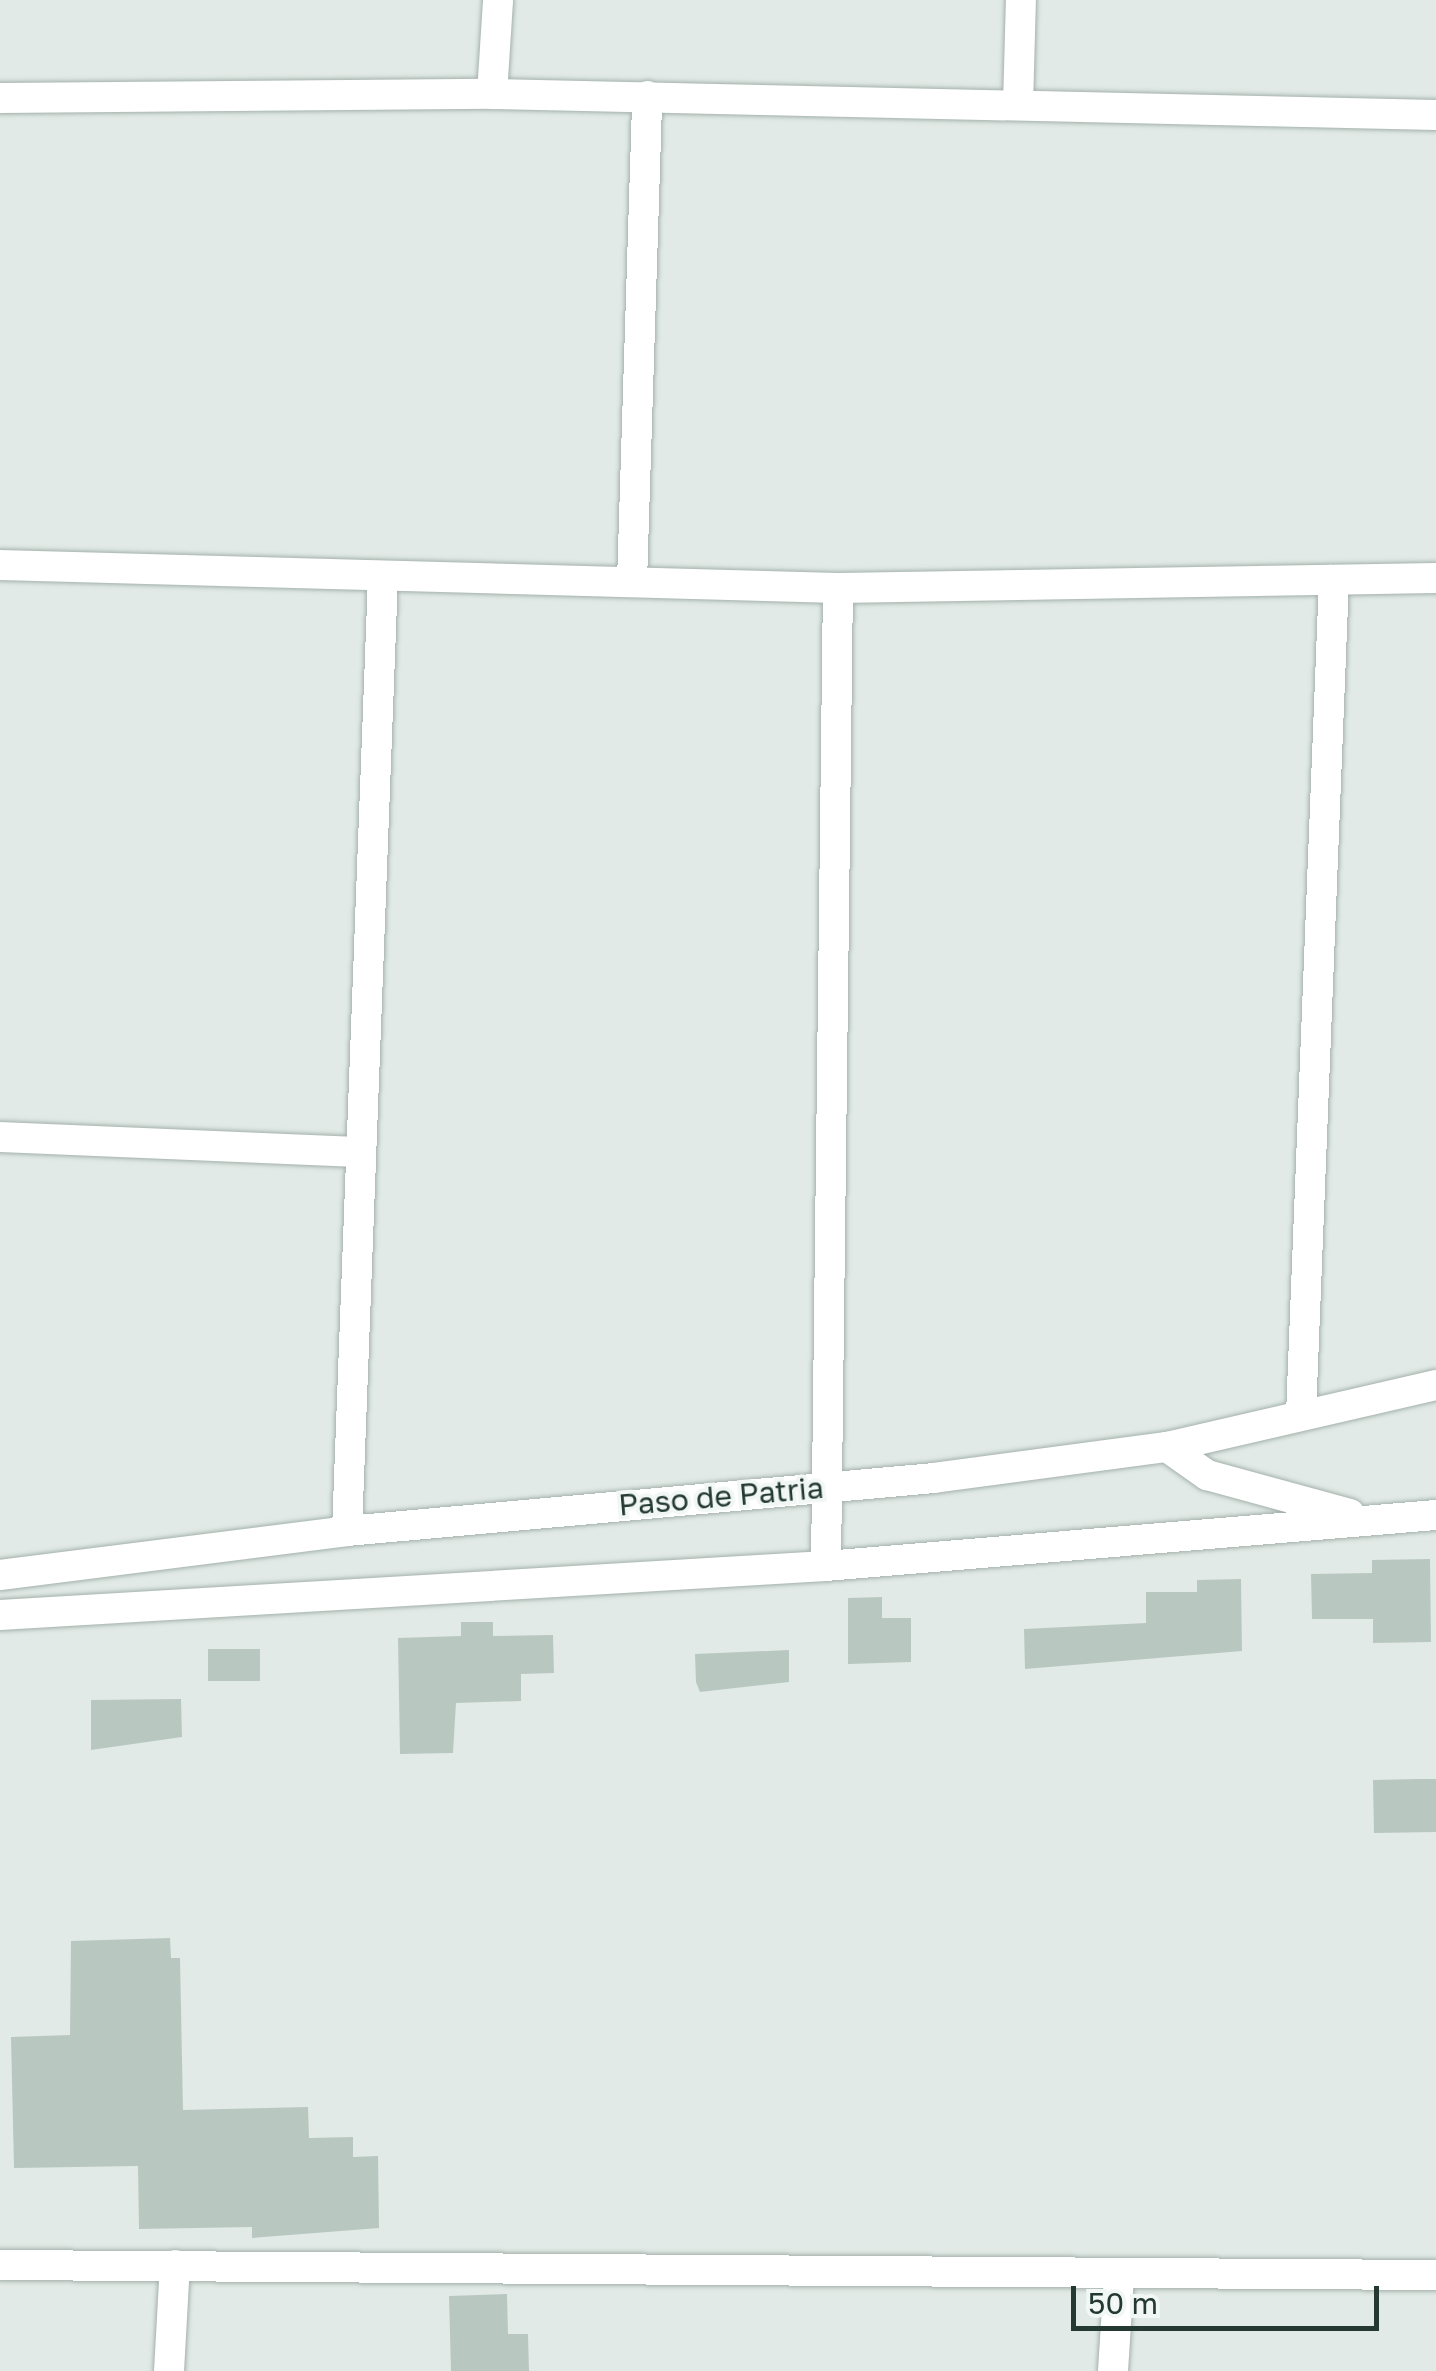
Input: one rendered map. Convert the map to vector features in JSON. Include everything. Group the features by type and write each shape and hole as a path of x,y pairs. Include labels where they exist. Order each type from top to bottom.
{"street":[{"path":"492,94 498,0"},
{"path":"1018,104 1021,0"},
{"path":"0,98 492,94 1436,115"},
{"path":"632,582 647,96"},
{"path":"0,565 838,588 1436,578"},
{"path":"346,1532 356,1152 383,576"},
{"path":"1301,1415 1334,580"},
{"path":"826,1566 821,1487 838,588"},
{"path":"0,1137 356,1152"},
{"name":"Paso de Patria","path":"0,1575 346,1532 821,1487 1167,1447 1436,1385"},
{"path":"1167,1447 1206,1475 1370,1520"},
{"path":"0,1616 826,1566 1436,1515"},
{"path":"0,2265 1119,2276 1436,2275"},
{"path":"169,2371 175,2265"},
{"path":"1113,2371 1119,2276"}],"building":[{"path":"1430,1559 1431,1642 1373,1643 1373,1619 1312,1619 1311,1574 1372,1573 1372,1560"},
{"path":"1241,1579 1242,1651 1025,1669 1024,1629 1146,1623 1146,1592 1197,1592 1197,1580"},
{"path":"882,1597 882,1618 911,1618 911,1662 848,1664 848,1598"},
{"path":"461,1622 493,1622 493,1636 553,1635 554,1673 521,1674 521,1701 456,1703 453,1753 400,1754 398,1638 461,1636"},
{"path":"208,1649 260,1649 260,1681 208,1681"},
{"path":"789,1650 789,1682 700,1692 695,1654"},
{"path":"181,1699 182,1737 91,1750 91,1700"},
{"path":"1436,1779 1436,1832 1374,1833 1373,1780"},
{"path":"170,1938 171,1958 180,1958 183,2110 308,2107 309,2138 353,2137 353,2157 378,2156 379,2228 252,2238 252,2227 139,2229 138,2166 14,2168 11,2037 70,2035 71,1941"},
{"path":"507,2294 508,2334 528,2334 529,2371 451,2371 449,2296"}]}
